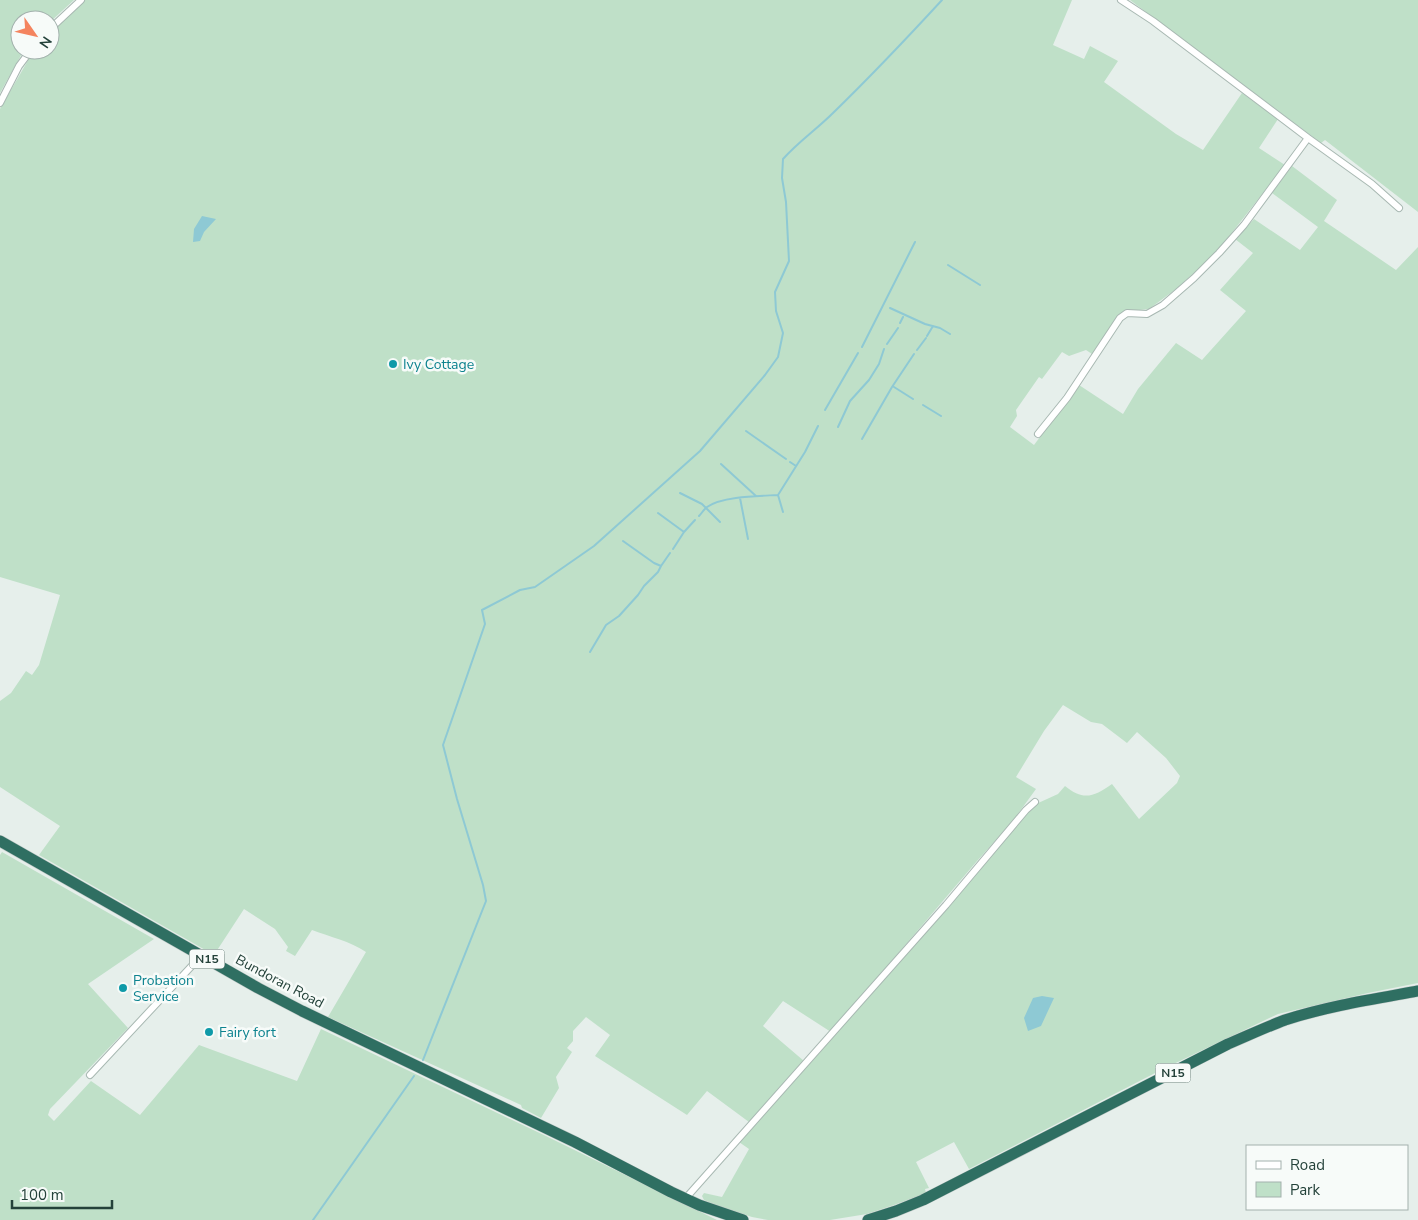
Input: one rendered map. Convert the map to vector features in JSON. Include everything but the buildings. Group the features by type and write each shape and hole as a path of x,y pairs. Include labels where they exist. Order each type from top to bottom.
{"highway":[{"name":"Bundoran Road","path":"0,841 258,988 575,1142 685,1199"},
{"name":"N15","path":"868,1220 896,1212 923,1200 1228,1044 1264,1028 1319,1011 1418,991"},
{"name":"N15","path":"685,1199 742,1220"}],"street":[{"path":"60,20 81,0"},
{"path":"1121,0 1154,21 1372,184 1399,208"},
{"path":"0,104 24,60"},
{"path":"1038,434 1067,398 1120,318 1127,313 1147,314 1163,306 1194,278 1244,224 1308,138"},
{"path":"685,1199 1035,802"},
{"path":"90,1075 201,956"}],"green space":[{"path":"0,0 74,0 60,13 60,10 10,10 10,60 18,60 0,93"},
{"path":"85,0 1072,0 1053,45 1084,59 1090,46 1118,61 1104,82 1176,134 1203,150 1242,93 1278,119 1259,148 1285,165 1216,253 1176,289 1149,309 1122,312 1092,354 1086,350 1069,356 1062,352 1042,379 1039,377 1016,410 1017,416 1010,427 1034,445 1079,385 1123,414 1138,389 1176,343 1202,360 1246,311 1220,290 1253,253 1235,239 1254,219 1300,250 1318,227 1272,193 1292,166 1337,200 1324,221 1396,270 1418,247 1418,983 1278,1014 1159,1071 969,1169 954,1142 916,1162 929,1188 925,1189 926,1193 894,1205 867,1214 830,1220 768,1220 718,1206 704,1200 702,1196 704,1193 722,1197 749,1149 739,1142 883,980 1025,814 1036,804 1058,794 1065,786 1077,794 1088,796 1100,792 1112,784 1139,819 1177,783 1180,776 1166,758 1137,732 1127,743 1102,724 1091,722 1063,705 1044,731 1016,777 1036,789 1012,822 831,1032 783,1001 763,1026 804,1061 749,1122 707,1091 687,1115 595,1056 610,1035 586,1017 573,1031 573,1041 567,1048 572,1052 556,1077 559,1088 541,1118 522,1108 521,1105 328,1017 366,952 360,948 312,930 295,956 286,951 288,947 275,929 244,909 214,955 39,855 60,826 0,787 0,701 11,693 26,671 32,675 39,665 60,595 0,577 0,109 28,60 60,60 60,24"},
{"path":"1130,0 1418,0 1418,212 1325,140 1321,143"},
{"path":"2,852 154,939 88,984 128,1028 50,1109 48,1115 54,1121 91,1081 140,1115 199,1045 297,1081 321,1029 717,1220 0,1220 0,855"}],"water":[{"path":"202,216 216,219 204,232 200,241 193,242 194,229"},
{"path":"1042,996 1054,998 1041,1026 1028,1031 1024,1018 1033,998"}],"waterway":[{"path":"423,1060 486,901 443,745 485,624 482,610 520,590 535,587 594,546 700,451 765,375 778,357 783,333 776,311 775,292 789,261 786,202 782,178 783,159 827,119 942,0"},
{"path":"862,347 915,242"},
{"path":"948,265 980,285"},
{"path":"890,308 925,324 940,328 950,334"},
{"path":"900,323 903,317"},
{"path":"927,336 933,326"},
{"path":"887,344 898,328"},
{"path":"917,350 926,338"},
{"path":"838,427 850,401 869,380 879,364 884,349"},
{"path":"825,410 858,353"},
{"path":"862,439 892,387 914,354"},
{"path":"894,387 913,399"},
{"path":"923,405 941,416"},
{"path":"783,512 778,495 805,452 818,426"},
{"path":"746,431 786,459"},
{"path":"790,462 796,466"},
{"path":"721,464 756,496"},
{"path":"680,493 702,504 720,522"},
{"path":"699,516 707,507 714,503 741,497 778,495"},
{"path":"740,498 748,539"},
{"path":"658,513 684,532"},
{"path":"673,549 684,532 695,520"},
{"path":"623,541 661,566 670,553"},
{"path":"590,652 606,625 619,616 658,572 661,566"},
{"path":"313,1220 414,1076"}],"place":[{"name":"Ivy Cottage","path":"393,364"},
{"name":"Probation Service","path":"123,988"},
{"name":"Fairy fort","path":"209,1032"}]}
